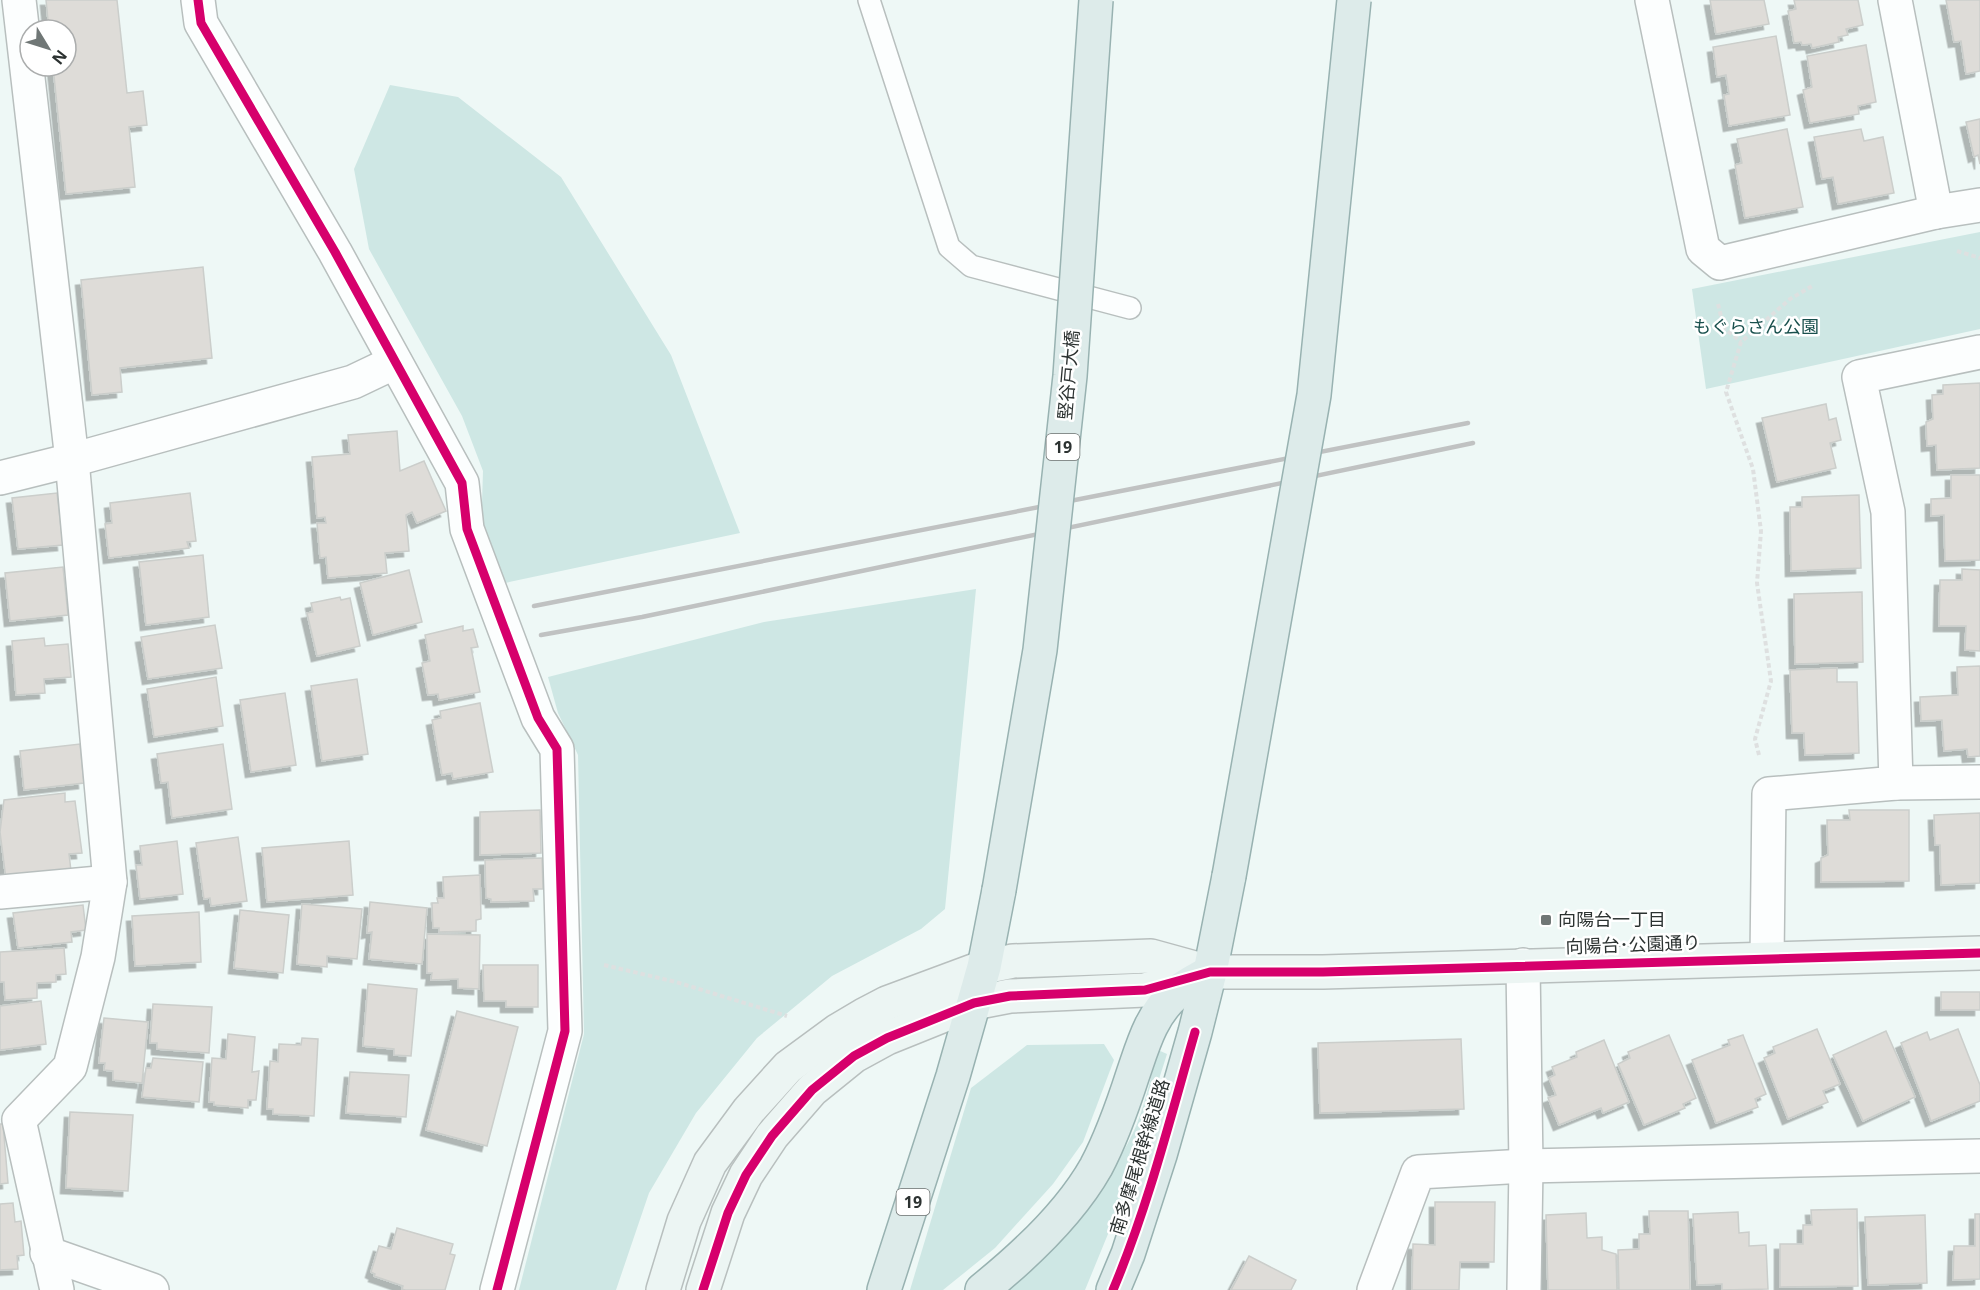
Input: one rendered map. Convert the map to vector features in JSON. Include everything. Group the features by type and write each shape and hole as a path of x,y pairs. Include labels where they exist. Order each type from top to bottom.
{"main road":[{"name":"竪谷戸大橋","path":"984,967 1040,650 1069,388 1096,0"},
{"name":"南多摩尾根幹線道路","path":"1113,1290 1128,1254 1146,1199 1195,1032 1210,972 1229,876 1314,395 1354,0"},
{"name":"19","path":"884,1290 943,1113 984,967"},
{"path":"982,1290 1013,1265 1070,1203 1095,1168 1111,1136 1148,1030 1158,1012 1174,994 1210,972"}],"street":[{"path":"19,0 72,460 110,882 98,957 70,1068 19,1120 57,1290"},
{"path":"198,0 201,22 335,252 462,483 467,529 538,718 557,749 565,1031 497,1290"},
{"path":"1652,0 1703,249 1720,263 1936,212 1980,205"},
{"path":"1895,0 1936,212"},
{"path":"1896,783 1888,512 1859,377 1980,352"},
{"path":"0,478 353,382 395,362"},
{"path":"1767,958 1769,794 1896,783 1980,782"},
{"path":"0,892 110,882"},
{"name":"向陽台･公園通り","path":"1210,972 1980,953"},
{"path":"663,1290 684,1221 710,1163 749,1110 788,1066 837,1031 887,1003 984,967 1012,961 1151,956 1210,972"},
{"path":"1523,965 1526,1166 1524,1290"},
{"path":"703,1290 728,1213 746,1174 772,1136 812,1090 854,1056 887,1038 974,1003 1010,996 1145,990 1210,972"},
{"path":"1374,1290 1418,1172 1526,1166 1980,1156"},
{"path":"47,1253 152,1290"}],"lane":[{"path":"869,0 949,247 971,266 1130,308"}],"path":[{"path":"1955,251 1980,258"},
{"path":"1769,794 1755,739 1771,681 1757,583 1761,531 1753,469 1726,392 1741,342 1790,299 1818,282"},
{"path":"563,956 676,982 797,1019"}],"green space":[{"path":"390,85 458,97 561,177 671,355 740,533 505,583 481,535 483,471 462,416 369,249 354,169"},
{"name":"もぐらさん公園","path":"1980,232 1980,329 1706,389 1692,289"},
{"path":"976,589 945,909 921,929 832,976 757,1038 696,1113 649,1193 616,1290 519,1290 584,1034 578,755 558,713 548,677 764,622"},
{"path":"1104,1044 1114,1060 1083,1142 1053,1184 995,1248 943,1290 910,1290 971,1088 1027,1045"},
{"path":"1158,1050 1167,1054 1115,1217 1085,1290 1008,1290 1078,1217 1108,1177 1137,1124"}],"building":[{"path":"46,0 117,0 127,93 143,91 147,125 129,127 135,187 66,194 54,78 78,78 78,18 48,18"},
{"path":"1710,0 1764,0 1769,24 1716,34"},
{"path":"1794,0 1858,0 1863,25 1846,29 1848,35 1838,37 1839,42 1812,48 1811,44 1794,43 1788,11 1796,9"},
{"path":"1946,0 1980,0 1980,71 1966,74 1961,41 1954,42"},
{"path":"1776,36 1790,115 1729,126 1724,95 1729,94 1726,75 1717,77 1713,47"},
{"path":"1866,45 1876,102 1858,106 1859,114 1810,123 1803,90 1812,87 1807,56"},
{"path":"1980,119 1980,164 1978,155 1974,157 1966,122"},
{"path":"1787,129 1803,207 1745,218 1735,165 1742,163 1737,139"},
{"path":"1861,129 1864,141 1883,137 1894,193 1838,204 1833,177 1822,179 1814,137"},
{"path":"203,267 212,358 120,368 122,392 92,395 81,280"},
{"path":"1980,383 1980,468 1937,470 1936,445 1927,446 1926,422 1933,419 1932,395 1943,394 1943,385"},
{"path":"1826,404 1829,420 1836,418 1841,440 1830,443 1836,468 1777,482 1762,418"},
{"path":"397,431 400,471 424,461 446,511 417,523 412,512 406,515 409,551 385,553 387,573 328,578 326,557 320,558 317,523 326,523 325,517 317,518 312,457 350,454 348,435"},
{"path":"1951,475 1980,475 1980,560 1945,561 1944,515 1931,516 1931,499 1951,498"},
{"path":"57,493 63,545 18,549 12,498"},
{"path":"190,493 196,541 187,542 189,548 109,558 105,524 112,523 110,503"},
{"path":"1859,495 1861,568 1791,571 1790,507 1802,507 1802,497"},
{"path":"203,555 209,617 146,625 139,562"},
{"path":"63,567 68,615 10,621 5,573"},
{"path":"1962,569 1980,570 1980,651 1965,650 1966,626 1939,626 1940,580 1962,580"},
{"path":"409,570 422,622 373,635 360,583"},
{"path":"1862,592 1863,662 1795,664 1794,594"},
{"path":"340,597 341,600 350,598 360,646 317,656 307,613 313,612 311,603"},
{"path":"215,625 222,668 148,679 141,637"},
{"path":"463,626 463,631 473,629 478,647 471,648 480,692 439,700 438,694 428,695 422,663 430,661 425,635"},
{"path":"44,638 45,646 68,644 71,677 44,679 45,693 16,695 12,641"},
{"path":"1980,666 1980,756 1968,757 1967,749 1944,751 1942,720 1921,721 1920,697 1958,695 1957,667"},
{"path":"1837,668 1837,682 1857,682 1859,753 1805,755 1804,733 1792,733 1790,670"},
{"path":"216,677 223,726 154,737 147,689"},
{"path":"357,679 368,754 322,761 311,686"},
{"path":"285,693 296,765 251,772 240,700"},
{"path":"480,703 493,772 453,779 452,773 442,775 432,720 441,718 440,711"},
{"path":"80,744 84,783 24,790 20,751"},
{"path":"223,744 232,809 172,818 168,782 161,783 157,754"},
{"path":"65,793 65,802 75,801 82,853 69,854 71,871 6,879 0,832 4,800"},
{"path":"540,810 541,853 480,855 480,812"},
{"path":"1849,810 1909,810 1909,881 1821,882 1821,858 1828,855 1827,820 1850,820"},
{"path":"1980,813 1980,883 1941,885 1940,845 1935,845 1934,815"},
{"path":"238,837 247,901 211,906 210,898 204,899 196,843"},
{"path":"177,841 183,894 140,899 136,865 142,865 140,846"},
{"path":"349,841 353,895 267,902 262,848"},
{"path":"542,858 543,889 533,889 534,901 491,902 491,899 486,898 485,860"},
{"path":"480,875 481,919 476,920 476,931 439,932 439,928 433,928 432,903 438,903 437,898 444,898 443,877"},
{"path":"370,902 427,908 422,964 369,959 372,932 367,933"},
{"path":"302,904 362,909 357,959 327,956 327,967 297,964"},
{"path":"83,905 86,930 71,932 72,942 18,948 13,913"},
{"path":"240,910 289,915 283,973 234,968"},
{"path":"199,912 201,962 135,966 132,916"},
{"path":"427,934 480,935 479,989 458,988 458,979 431,980 432,973 427,973"},
{"path":"64,948 66,974 56,975 56,982 37,983 37,998 5,1000 4,982 0,982 0,952"},
{"path":"483,965 538,965 538,1007 506,1007 506,1001 484,1001"},
{"path":"368,984 417,989 411,1056 394,1055 394,1049 363,1046"},
{"path":"1941,992 1980,992 1980,1010 1941,1010"},
{"path":"41,1001 46,1044 0,1050 0,1006"},
{"path":"153,1004 212,1007 209,1053 157,1049 157,1043 150,1043"},
{"path":"457,1011 518,1027 487,1146 426,1130"},
{"path":"104,1018 148,1022 142,1083 113,1080 113,1071 104,1070 105,1063 99,1063"},
{"path":"1817,1029 1840,1084 1823,1091 1828,1102 1788,1119 1764,1058 1775,1053 1773,1047"},
{"path":"1958,1029 1980,1085 1980,1101 1931,1121 1901,1043 1927,1032 1930,1040"},
{"path":"1886,1031 1915,1097 1863,1121 1833,1055"},
{"path":"228,1034 255,1037 252,1072 259,1071 256,1100 248,1100 248,1108 214,1105 214,1102 209,1102 212,1058 226,1059"},
{"path":"1669,1035 1696,1098 1683,1104 1685,1108 1644,1125 1618,1064 1630,1058 1628,1052"},
{"path":"1743,1035 1766,1094 1755,1099 1758,1107 1716,1123 1692,1060 1730,1045 1728,1040"},
{"path":"302,1038 318,1039 314,1116 273,1114 273,1109 267,1109 270,1061 278,1062 279,1044 301,1045"},
{"path":"1461,1039 1464,1109 1320,1113 1318,1043"},
{"path":"1604,1040 1629,1102 1603,1113 1601,1108 1559,1125 1548,1098 1556,1095 1549,1078 1555,1075 1552,1067 1577,1057 1576,1052"},
{"path":"153,1058 203,1062 199,1102 142,1097 146,1068 151,1068"},
{"path":"350,1072 409,1075 406,1117 346,1113"},
{"path":"70,1112 133,1115 128,1191 66,1188"},
{"path":"0,1124 3,1124 8,1183 0,1184"},
{"path":"1435,1202 1495,1202 1494,1262 1460,1262 1459,1290 1412,1290 1413,1244 1435,1245"},
{"path":"13,1203 15,1222 21,1221 24,1255 17,1256 18,1269 0,1270 0,1204"},
{"path":"1857,1209 1858,1286 1780,1287 1780,1244 1803,1244 1803,1225 1812,1225 1811,1210"},
{"path":"1649,1211 1688,1211 1690,1290 1619,1290 1618,1250 1639,1249 1639,1234 1650,1234"},
{"path":"1738,1212 1739,1233 1749,1232 1749,1246 1766,1245 1768,1289 1722,1290 1722,1284 1697,1285 1693,1214"},
{"path":"1586,1213 1587,1238 1602,1237 1602,1250 1616,1254 1617,1290 1548,1290 1546,1215"},
{"path":"1975,1214 1980,1214 1980,1279 1953,1280 1954,1246 1975,1246"},
{"path":"1925,1215 1927,1283 1868,1285 1865,1217"},
{"path":"397,1228 453,1244 450,1254 455,1255 445,1290 405,1290 402,1289 403,1286 374,1276 375,1274 371,1272 379,1246 391,1249"},
{"path":"1249,1256 1296,1280 1291,1290 1231,1290"}],"railway":[{"path":"534,606 1468,423"},
{"path":"541,635 642,617 1473,443"}],"cycle path":[{"path":"198,0 201,23 335,252 462,483 467,529 538,718 557,749 565,1031 497,1290"},
{"path":"703,1290 728,1213 746,1175 772,1136 812,1090 854,1056 887,1038 974,1003 1010,996 1145,990 1210,972 1323,972 1980,953"},
{"path":"1113,1290 1148,1195 1195,1032"}],"place":[{"name":"向陽台一丁目","path":"1546,920"}]}
